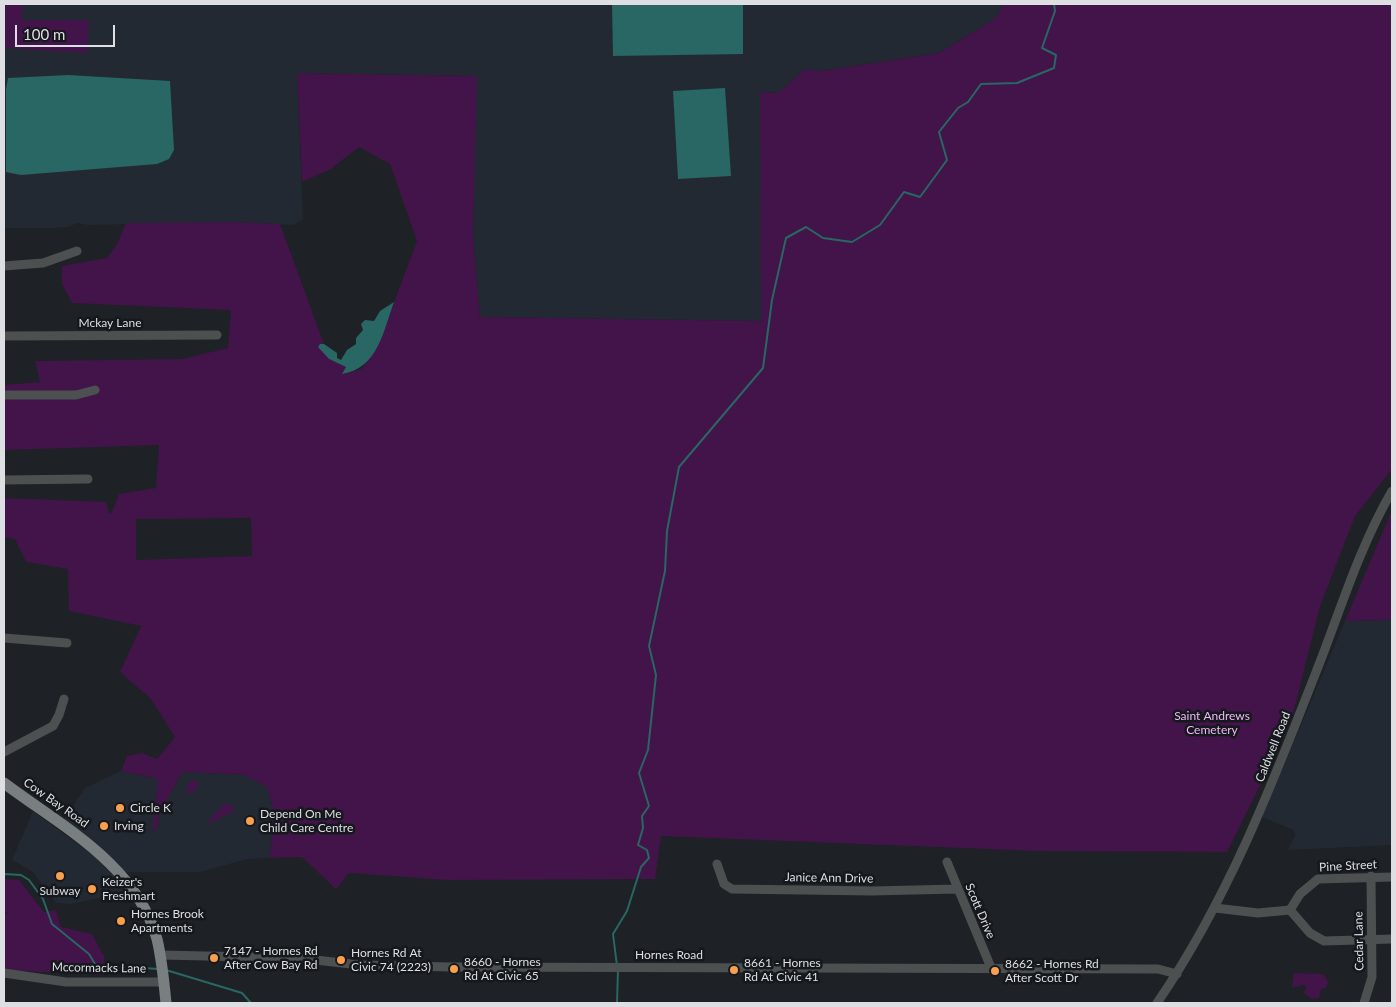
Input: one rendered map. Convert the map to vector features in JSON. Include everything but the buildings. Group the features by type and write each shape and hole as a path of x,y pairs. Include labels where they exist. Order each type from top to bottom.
{"main road":[{"name":"Cow Bay Road","path":"4,783 72,831 110,864 127,882 144,909 156,938 166,1003"}],"street":[{"path":"4,266 43,263 77,251"},
{"name":"Mckay Lane","path":"4,336 217,335"},
{"path":"4,395 76,394 95,390"},
{"path":"4,480 88,479"},
{"name":"Caldwell Road","path":"1158,1003 1215,908 1265,801 1354,574 1392,491"},
{"path":"4,638 67,643"},
{"path":"4,752 53,726 59,715 64,698"},
{"name":"Scott Drive","path":"947,862 992,970"},
{"name":"Janice Ann Drive","path":"717,864 725,885 734,890 872,891 957,889"},
{"name":"Pine Street","path":"1290,910 1300,894 1318,879 1371,876 1392,877"},
{"name":"Cedar Lane","path":"1364,1003 1372,977 1370,939 1371,876"},
{"path":"1215,908 1258,913 1290,910 1310,933 1320,940 1333,942 1392,939"},
{"name":"Hornes Road","path":"162,969 298,958 369,965 992,970 1158,969 1177,974"},
{"name":"Mccormacks Lane","path":"4,973 66,982 162,969"}],"shaded area":[{"path":"4,4 1004,4 996,18 939,53 821,71 805,69 778,93 761,92 761,321 480,317 473,237 476,76 297,73 303,219 293,225 236,222 88,225 77,223 69,227 4,228"},
{"path":"612,4 743,4 743,54 613,56"},
{"path":"68,75 170,81 174,150 169,159 157,164 21,175 6,172 6,89 8,78"},
{"path":"725,88 731,176 678,179 673,91"},
{"path":"394,302 382,336 371,356 364,364 342,374 346,367 329,359 318,347 320,344 324,344 337,353 337,358 341,360 347,350 356,344 356,338 363,330 361,324 365,320 374,321 380,311"},
{"path":"1392,620 1392,845 1288,850 1295,836 1294,830 1262,817 1345,621"},
{"path":"121,771 158,779 153,833 158,825 159,815 182,772 245,775 267,787 274,812 270,858 247,859 200,872 117,872 60,825 85,788"},
{"path":"33,811 99,860 128,892 71,904 56,903 32,871 12,860"}],"green space":[{"path":"4,4 22,4 22,20 89,20 87,53 4,48"},
{"name":"Saint Andrews Cemetery","path":"1004,4 1392,4 1392,469 1355,516 1320,606 1294,710 1274,757 1227,852 1038,851 661,836 655,879 448,880 349,873 336,889 302,857 270,858 274,812 267,787 245,775 182,772 159,815 158,825 152,834 158,779 121,771 127,756 142,753 157,759 175,737 150,698 120,672 141,626 69,611 68,569 26,562 15,539 4,537 4,498 106,502 109,514 112,512 119,494 156,488 159,445 5,450 4,385 40,382 35,361 182,359 228,348 231,310 72,303 62,284 62,266 107,258 117,244 126,223 236,222 280,224 324,344 320,344 329,359 346,367 344,374 361,369 377,348 417,241 390,164 359,147 331,169 302,182 297,73 477,76 473,237 480,317 761,321 760,92 778,93 805,69 821,71 939,53 996,18","holes":["251,518 252,556 136,560 136,519"]},
{"path":"1392,510 1392,620 1345,621"},
{"path":"191,780 198,782 198,787 191,794 187,792 187,786"},
{"path":"225,803 233,806 234,811 208,824 211,817"},
{"path":"4,879 19,880 44,912 56,910 61,927 92,934 104,956 105,975 4,970 4,915 8,913 4,911"},
{"path":"1294,973 1324,974 1328,983 1326,988 1321,989 1319,998 1312,999 1304,993 1307,986 1302,985 1292,988"}],"waterway":[{"path":"617,966 613,934 627,911 641,867 649,858 647,850 638,845 643,828 642,816 649,806 639,773 648,750 656,675 649,646 665,571 667,531 679,467 763,368 772,300 786,238 806,227 823,238 852,242 880,225 904,192 920,197 947,160 939,132 958,108 968,102 981,84 1017,83 1054,68 1056,55 1042,48 1055,11 1054,4"},
{"path":"4,874 21,875 29,880 43,899 52,924 89,954 95,964 108,969 127,967 159,969"},
{"path":"166,970 242,993 251,1003"},
{"path":"617,1003 618,970"}],"place":[{"name":"Circle K","path":"120,808"},
{"name":"Depend On Me Child Care Centre","path":"250,821"},
{"name":"Irving","path":"104,826"},
{"name":"Subway","path":"60,876"},
{"name":"Keizer's Freshmart","path":"92,889"},
{"name":"Hornes Brook Apartments","path":"121,921"},
{"name":"7147 - Hornes Rd After Cow Bay Rd","path":"214,958"},
{"name":"Hornes Rd At Civic 74 (2223)","path":"341,960"},
{"name":"8660 - Hornes Rd At Civic 65","path":"454,969"},
{"name":"8661 - Hornes Rd At Civic 41","path":"734,970"},
{"name":"8662 - Hornes Rd After Scott Dr","path":"995,971"}]}
